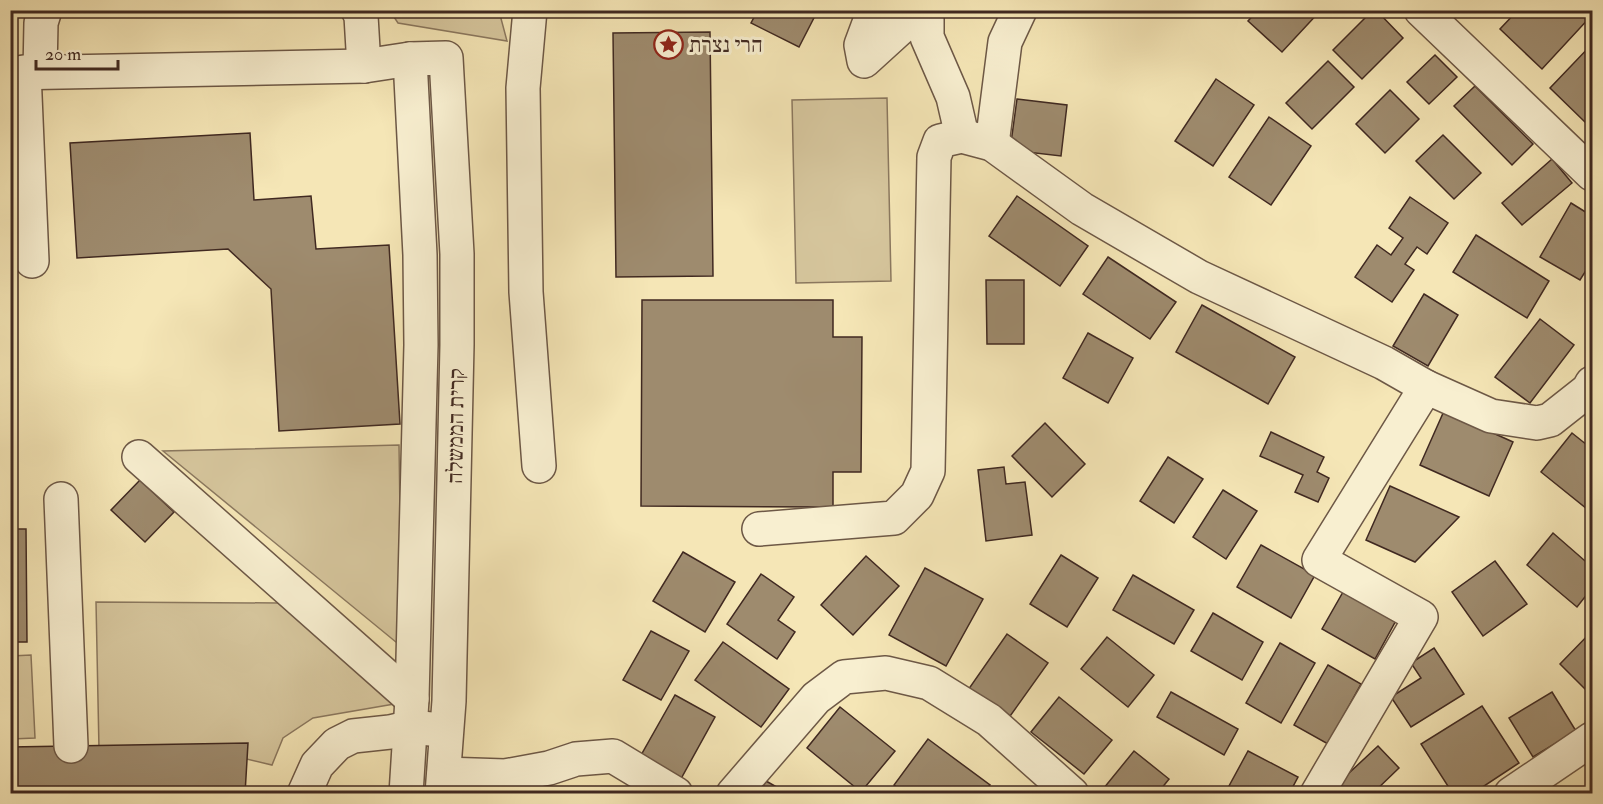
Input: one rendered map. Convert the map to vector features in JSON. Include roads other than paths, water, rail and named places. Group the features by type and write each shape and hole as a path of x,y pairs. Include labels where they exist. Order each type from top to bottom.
{"street":[{"path":"32,261 25,72 45,10"},
{"path":"358,10 361,16 364,66"},
{"path":"530,10 523,88 526,292 539,466"},
{"path":"874,10 861,45 864,61 920,10"},
{"path":"927,10 927,37 953,97 977,140 1082,209 1199,278 1384,363 1426,387 1491,416 1537,423 1550,420 1588,390 1593,383"},
{"path":"977,140 1005,42 1020,10"},
{"path":"1421,10 1593,174"},
{"name":"קרית הממשלה","path":"406,794 411,713 421,345 420,255 410,59 446,58 457,254 457,345 447,730 443,784"},
{"path":"25,72 364,66 410,59"},
{"path":"759,529 894,518 917,495 928,471 934,157 940,141 977,140"},
{"path":"1317,794 1421,617 1318,560 1426,387"},
{"path":"139,458 411,713 447,730"},
{"path":"61,499 71,746"},
{"path":"733,794 816,698 844,677 886,673 929,682 989,720 1072,794"},
{"path":"304,794 317,765 337,744 353,736 390,732 411,713"},
{"path":"1511,794 1593,739"},
{"path":"443,784 549,768 576,759 613,756 676,794"},
{"path":"505,776 553,794"}],"place":[{"name":"הרי נצרת","path":"668,44"}]}
